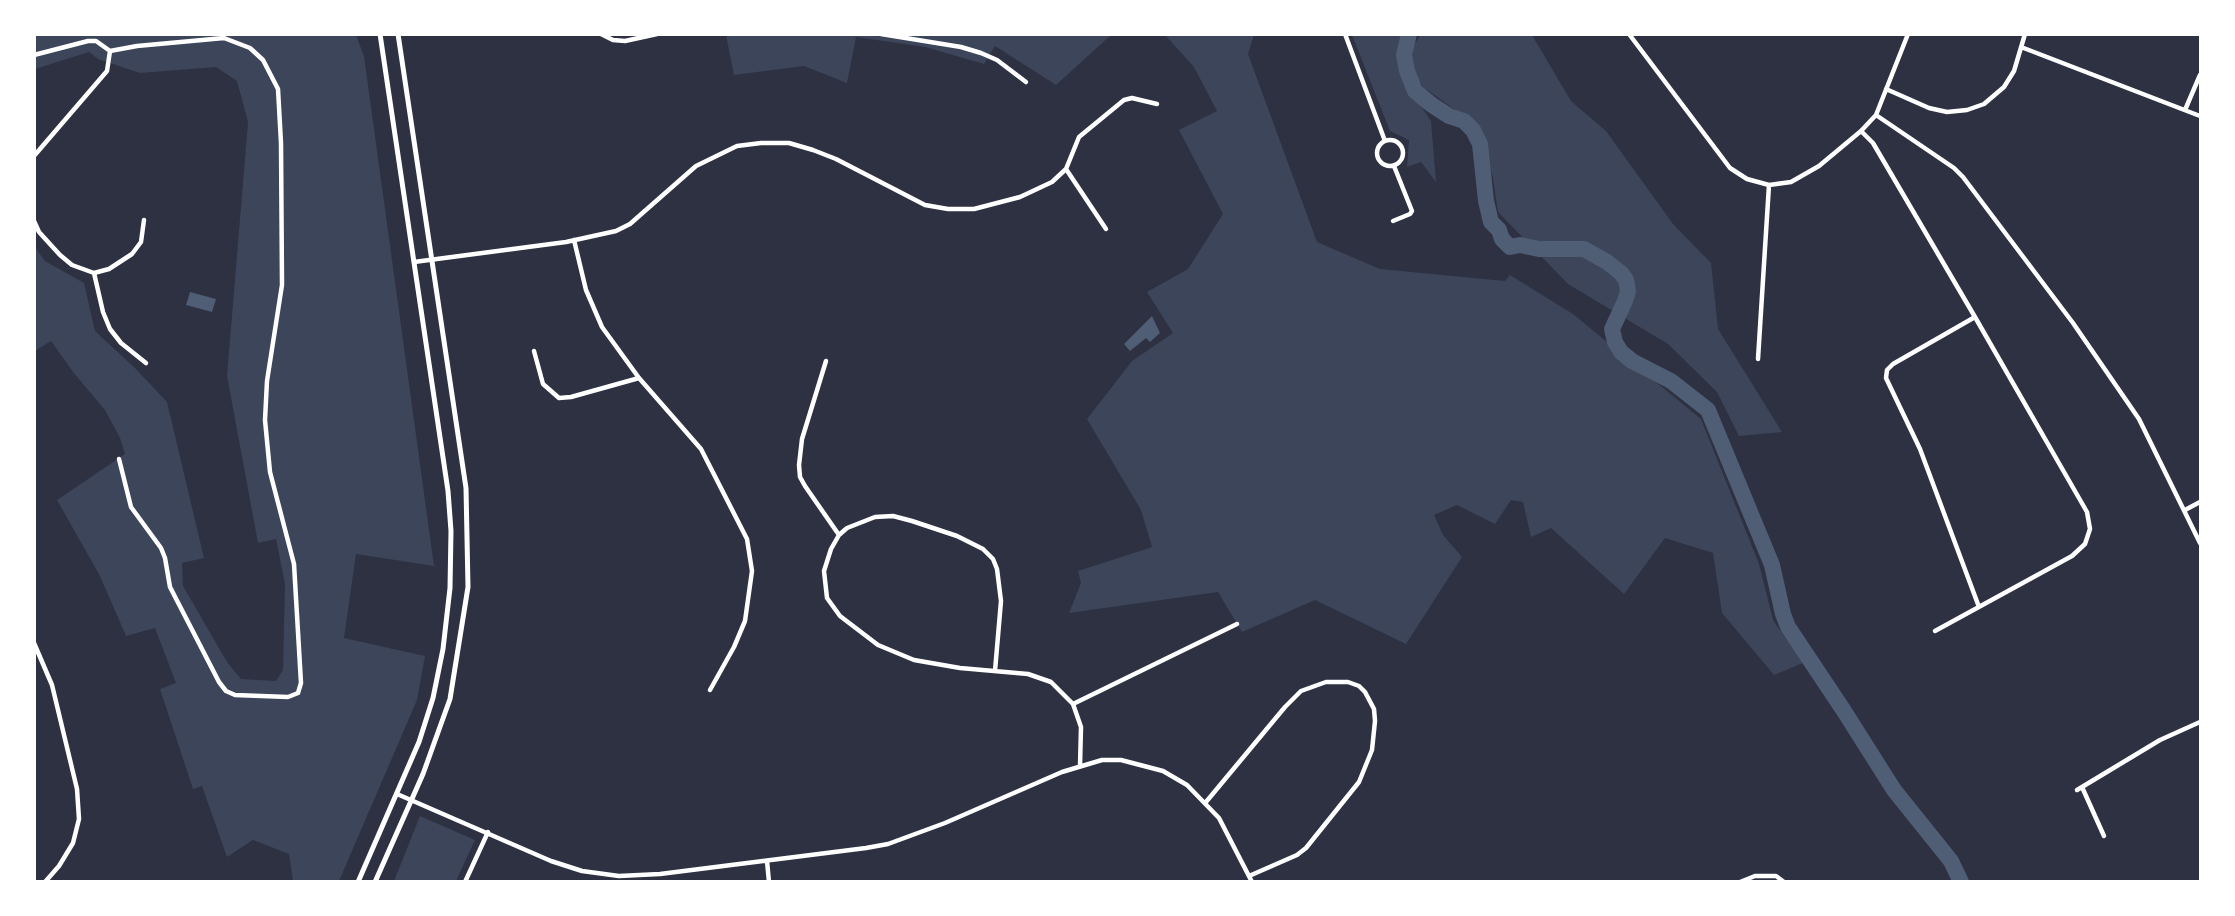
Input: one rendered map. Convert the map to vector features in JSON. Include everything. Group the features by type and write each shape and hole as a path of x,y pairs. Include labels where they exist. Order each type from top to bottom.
{"street":[{"path":"358,882 397,795 433,698 443,649 450,588 451,531 448,491 380,34"},
{"path":"375,882 412,800 450,699 468,587 466,489 398,34"},
{"path":"601,34 613,40 626,41 657,34"},
{"path":"881,34 961,46 997,60 1026,82"},
{"path":"1345,34 1385,141"},
{"path":"1629,34 1730,168 1747,179 1769,185 1791,182 1819,166 1861,131 1876,115 1908,34"},
{"path":"1886,89 1929,108 1947,112 1966,111 1984,104 1995,97 2014,71 2025,34"},
{"path":"34,55 88,41 96,41 110,51 137,46 224,38 250,48 263,60 278,90 282,154 282,285 267,381 265,420 270,472 294,564 301,683 298,693 288,697 235,695 226,691 219,682 170,587 161,548 131,507 119,459"},
{"path":"2021,47 2200,116"},
{"path":"34,156 107,71 110,51"},
{"path":"2185,110 2200,75"},
{"path":"414,262 602,235 630,224 696,166 737,146 789,142 836,159 925,205 948,209 974,209 1020,197 1052,182 1066,169 1079,137 1124,100 1132,98 1157,104"},
{"path":"1876,115 1954,168 1963,177 2073,323 2139,419 2200,543"},
{"path":"1861,131 1873,143 1975,317 2087,512 2090,529 2085,544 2072,556 1935,631"},
{"path":"1393,140 1402,148 1401,160 1394,166 1385,166 1377,156 1378,147 1385,141 1393,140"},
{"path":"1393,221 1412,211 1394,166"},
{"path":"1066,169 1106,229"},
{"path":"1758,359 1769,185"},
{"path":"34,221 39,232 60,255 72,265 94,273 109,269 132,254 141,242 144,220"},
{"path":"574,240 586,290 602,327 639,378 701,449 740,524 750,552 751,588 745,621 734,647 710,690"},
{"path":"94,273 103,312 110,329 121,343 146,363"},
{"path":"1975,317 1893,364 1887,370 1886,378 1920,448 1979,607"},
{"path":"534,351 543,384 559,398 571,397 639,378"},
{"path":"826,361 802,439 799,465 800,477 805,486 839,535"},
{"path":"2185,510 2200,502"},
{"path":"995,671 1001,601 997,569 993,559 983,549 957,536 893,516 875,517 847,528 839,535 831,549 824,571 827,598 840,616 878,645 914,660 960,668 1028,674 1051,682 1073,704 1081,728 1080,766"},
{"path":"1073,704 1237,624"},
{"path":"34,643 52,685 77,789 79,819 73,843 59,866 45,882"},
{"path":"397,795 488,832 551,861 582,871 619,876 660,874 888,844 921,833 1080,766 1102,760 1121,760 1163,771 1187,785 1206,802 1219,818 1250,879 1306,848 1359,783 1372,750 1375,721 1374,709 1365,692 1359,686 1348,682 1326,682 1301,691 1206,802"},
{"path":"2104,836 2079,788 2160,740 2200,722"},
{"path":"465,882 488,832"},
{"path":"767,861 769,882"},
{"path":"1740,882 1755,876 1776,876 1784,882"}],"shaded area":[{"path":"35,35 356,35 364,56 434,566 356,554 344,638 425,656 417,700 339,881 293,881 289,854 253,840 227,857 202,786 193,789 160,689 176,683 155,628 126,636 100,576 57,500 125,454 120,438 105,410 51,341 35,351 34,246 45,261 84,283 95,331 167,402 204,558 182,563 183,586 227,662 241,679 276,681 283,670 285,584 276,539 258,543 227,376 248,122 237,81 216,67 140,73 98,59 89,52 35,69"},
{"path":"726,35 1111,35 1056,85 995,46 984,64 925,47 856,37 847,83 804,66 734,75"},
{"path":"1165,35 1254,35 1248,54 1317,242 1380,269 1505,281 1510,275 1573,314 1701,419 1759,564 1773,620 1803,663 1774,675 1722,613 1713,553 1665,538 1624,594 1551,528 1531,537 1523,502 1511,500 1495,524 1457,505 1434,515 1443,535 1462,557 1406,644 1315,600 1242,632 1218,592 1069,613 1081,583 1078,571 1152,547 1141,510 1087,419 1132,361 1173,333 1147,292 1188,269 1223,214 1179,130 1217,111 1194,67"},
{"path":"1352,35 1402,35 1399,73 1431,121 1436,182 1421,162 1407,167 1409,140 1390,131"},
{"path":"1420,35 1532,35 1571,101 1606,131 1673,224 1711,263 1718,329 1782,432 1739,436 1717,392 1668,344 1568,284 1498,212 1493,178 1479,127 1423,87 1411,66 1413,47"},
{"path":"190,292 216,299 212,312 186,305"},
{"path":"1152,316 1160,333 1150,342 1146,338 1130,351 1124,344"},
{"path":"420,816 475,840 456,881 394,881"}],"waterway":[{"path":"1409,34 1404,55 1407,71 1415,91 1449,116 1464,121 1473,130 1480,144 1486,201 1491,222 1499,230 1502,239 1510,247 1520,245 1539,249 1584,249 1607,262 1626,280 1628,291 1612,329 1615,342 1621,352 1632,361 1671,381 1708,410 1772,565 1788,627 1894,790 1951,861 1961,882"}]}
